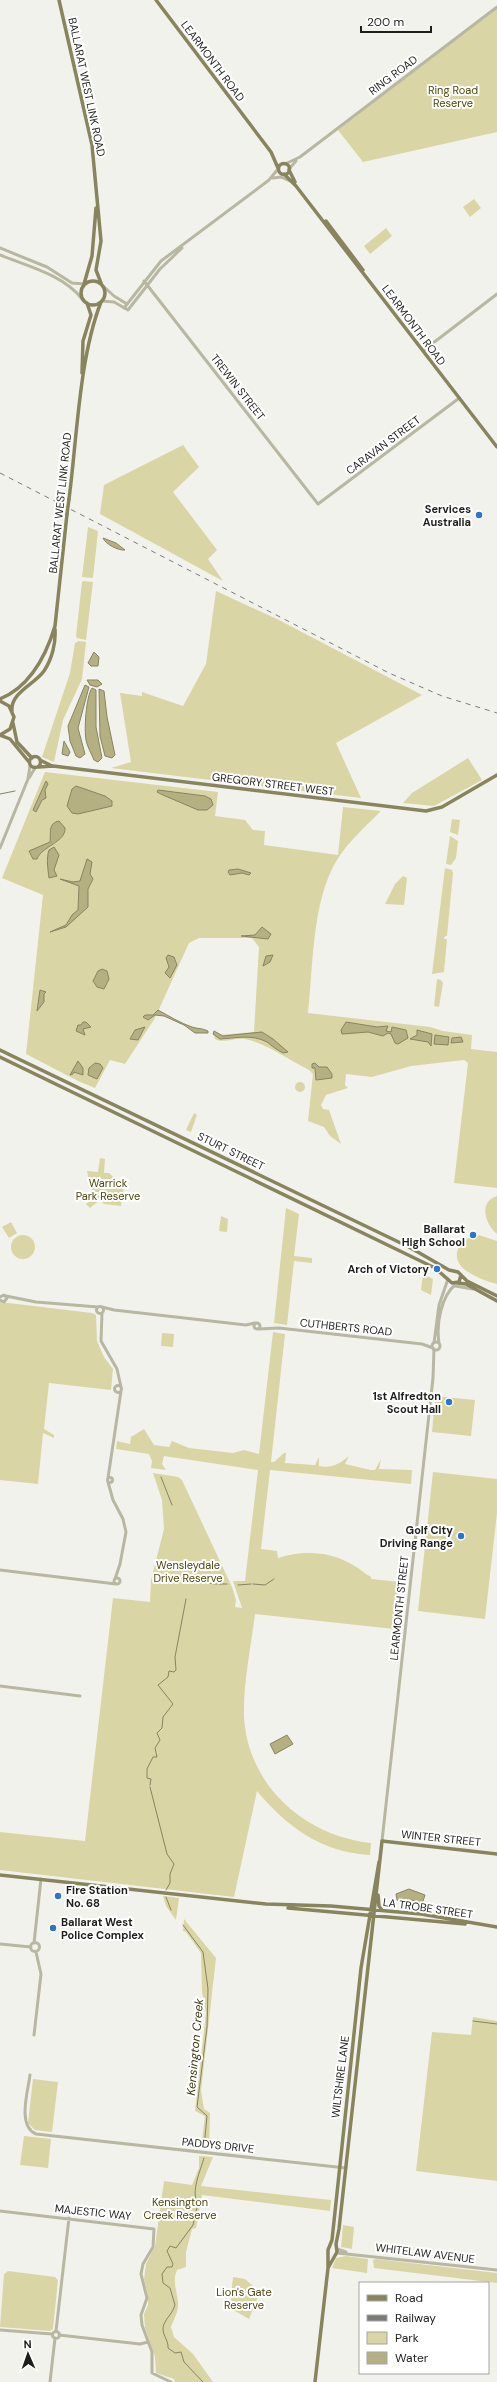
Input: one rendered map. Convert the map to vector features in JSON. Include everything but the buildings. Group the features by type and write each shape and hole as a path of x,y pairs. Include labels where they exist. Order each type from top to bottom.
{"main road":[{"name":"BALLARAT WEST LINK ROAD","path":"59,0 91,137 102,241 96,272 102,284"},
{"name":"LEARMONTH ROAD","path":"156,0 271,152 285,164 295,182 318,213 497,447"},
{"name":"LEARMONTH ROAD","path":"271,152 278,168 296,186 318,213"},
{"path":"278,168 285,164"},
{"path":"283,174 289,170"},
{"name":"BALLARAT WEST LINK ROAD","path":"84,284 92,256 97,201"},
{"path":"92,280 102,284 106,293 102,302 94,305 87,303 82,299 81,292 84,284 92,280"},
{"name":"BALLARAT WEST LINK ROAD","path":"12,711 15,698 34,682 47,665 54,644 68,499 82,383 95,321 102,302"},
{"name":"BALLARAT WEST LINK ROAD","path":"82,383 83,341 91,315 87,303"},
{"name":"LEARMONTH ROAD","path":"459,398 497,444"},
{"name":"BALLARAT WEST LINK ROAD","path":"0,700 19,687 36,669 47,651 55,626"},
{"path":"0,700 12,711 17,742 32,758"},
{"path":"0,735 10,729 13,720"},
{"path":"0,735 11,741 30,764 37,767 40,760"},
{"path":"32,758 37,757 53,766"},
{"path":"30,764 32,758"},
{"name":"GREGORY STREET WEST","path":"37,767 53,766 426,811 442,807 497,775"},
{"name":"STURT STREET","path":"0,1050 409,1247 453,1271"},
{"name":"STURT STREET","path":"0,1057 435,1268 448,1279"},
{"path":"112,1112 115,1108 114,1104"},
{"path":"497,1296 469,1282 461,1275 453,1271 449,1274 448,1279 452,1283 477,1290 497,1300"},
{"path":"456,1284 461,1275"},
{"name":"LEARMONTH STREET","path":"374,1912 378,1888 382,1841"},
{"name":"WINTER STREET","path":"382,1841 497,1854"},
{"name":"LEARMONTH STREET","path":"369,1909 381,1852"},
{"path":"0,1875 284,1906 369,1909 374,1912"},
{"path":"378,1888 379,1906 383,1911"},
{"path":"320,1907 369,1914 374,1912"},
{"name":"WILTSHIRE LANE","path":"315,2382 328,2268 328,2254 369,1909"},
{"name":"WILTSHIRE LANE","path":"328,2268 336,2251 374,1912"},
{"name":"LA TROBE STREET","path":"374,1912 401,1912 497,1927"},
{"name":"LA TROBE STREET","path":"374,1912 427,1920 478,1924"},
{"path":"401,1912 412,1917"},
{"path":"437,1917 455,1923"},
{"path":"364,1946 370,1943"},
{"path":"362,1960 365,1956 369,1957"},
{"path":"357,2010 363,2010"},
{"path":"329,2247 336,2251"},
{"path":"328,2254 336,2251"}],"street":[{"name":"RING ROAD","path":"285,164 300,157 497,7"},
{"name":"RING ROAD","path":"289,170 300,157"},
{"path":"271,179 278,168"},
{"path":"128,307 144,281 163,263 271,179 283,174"},
{"path":"271,179 286,179 296,186"},
{"path":"0,248 47,267 72,283 84,284"},
{"path":"0,255 54,278 75,291 82,299"},
{"path":"102,302 112,301 124,308 128,307 163,263"},
{"name":"TREWIN STREET","path":"144,281 318,504"},
{"path":"102,284 128,307"},
{"path":"423,350 497,294"},
{"name":"CARAVAN STREET","path":"318,504 459,398"},
{"path":"0,848 28,779 30,764"},
{"path":"28,779 37,767"},
{"name":"LEARMONTH STREET","path":"434,1366 433,1346 439,1305 448,1279"},
{"path":"433,1346 439,1343 442,1305 456,1284 477,1290"},
{"path":"0,1298 6,1298"},
{"path":"0,1298 100,1307 114,1310 246,1325 257,1324"},
{"path":"87,1307 97,1312 114,1310"},
{"path":"97,1312 100,1307"},
{"path":"100,1307 102,1312 102,1342 116,1367 121,1387 118,1399 110,1471 110,1488 112,1497 122,1514 126,1530 119,1572 119,1583 116,1584"},
{"path":"97,1312 101,1321"},
{"path":"254,1328 257,1324"},
{"path":"257,1324 259,1329"},
{"name":"CUTHBERTS ROAD","path":"257,1324 268,1327 433,1346"},
{"path":"246,1325 259,1329"},
{"name":"CUTHBERTS ROAD","path":"259,1329 268,1327"},
{"name":"LEARMONTH STREET","path":"382,1841 434,1366 439,1343"},
{"path":"433,1346 438,1349"},
{"path":"118,1399 115,1389 119,1378"},
{"path":"115,1389 121,1387"},
{"path":"115,1389 121,1391"},
{"path":"0,1570 116,1584"},
{"path":"116,1584 115,1579 119,1572"},
{"path":"105,1582 119,1579"},
{"path":"0,1686 80,1696"},
{"path":"30,1947 34,1943 41,1879"},
{"path":"34,1943 40,1947 36,1952"},
{"path":"0,1944 30,1947 32,1951 36,1952 41,1976 34,2035"},
{"name":"PADDYS DRIVE","path":"30,2075 25,2120 32,2133 346,2168"},
{"name":"MAJESTIC WAY","path":"0,2211 154,2229 152,2246 143,2264 141,2274 147,2298 141,2315 142,2324 152,2354 153,2374 172,2382"},
{"path":"59,2335 56,2331 69,2218"},
{"name":"WHITELAW AVENUE","path":"336,2251 497,2270"},
{"path":"0,2330 52,2334 56,2331"},
{"path":"50,2382 55,2338 52,2334"},
{"path":"55,2338 59,2335 141,2344 148,2342"}],"green space":[{"name":"Ring Road Reserve","path":"497,8 497,132 363,162 338,130"},
{"path":"474,199 481,208 470,217 463,207"},
{"path":"386,228 392,236 370,254 364,246"},
{"path":"183,445 199,467 173,492 217,550 208,559 223,581 100,514 104,485"},
{"path":"88,527 98,531 93,578 82,577"},
{"path":"82,582 93,582 86,640 77,638 76,636"},
{"path":"216,591 279,620 422,695 336,743 361,798 111,768 131,762 120,693 142,696 142,692 183,706 206,664"},
{"path":"79,641 86,642 82,679 63,720 54,762 42,757 70,673 75,643"},
{"path":"468,758 482,780 434,806 403,803 412,793"},
{"path":"45,772 218,792 215,816 245,820 253,830 265,831 264,845 338,855 343,807 381,811 354,838 342,853 332,869 325,885 314,940 308,1013 430,1027 443,1031 472,1035 471,1049 497,1052 497,1188 454,1183 468,1063 464,1060 411,1066 372,1077 346,1074 345,1085 348,1088 326,1095 321,1105 323,1109 329,1110 341,1144 330,1136 324,1127 308,1121 313,1074 309,1070 253,1041 241,1039 222,1041 215,1039 213,1031 219,1035 254,1032 259,947 252,938 199,938 189,943 155,1018 125,1064 110,1060 95,1088 78,1081 26,1054 43,895 2,878"},
{"path":"452,819 460,820 458,835 450,832"},
{"path":"450,836 458,841 456,858 451,865 446,864"},
{"path":"445,868 452,870 453,873 447,936 445,936 444,939 447,939 444,972 432,974"},
{"path":"403,876 407,878 404,905 385,904 395,884"},
{"path":"437,979 441,980 443,983 439,1007 434,1006"},
{"path":"298,1082 302,1082 304,1083 304,1091 298,1092 295,1089 295,1085"},
{"path":"194,1113 197,1115 191,1132 186,1130"},
{"name":"Warrick Park Reserve","path":"100,1158 105,1159 104,1173 109,1173 124,1187 121,1206 104,1204 100,1200 90,1208 86,1204 96,1196 90,1186 87,1171 98,1172"},
{"path":"497,1196 497,1234 489,1225 485,1214 485,1208 491,1199"},
{"path":"286,1208 299,1214 294,1256 312,1258 312,1263 294,1261 287,1325 274,1323"},
{"path":"221,1216 228,1219 227,1232 219,1231"},
{"path":"11,1222 17,1233 9,1238 2,1227"},
{"path":"23,1235 32,1238 35,1247 32,1256 23,1259 14,1256 11,1247 14,1238"},
{"path":"479,1235 497,1241 497,1284 489,1282 465,1270 457,1259 458,1248 462,1243 466,1239"},
{"path":"423,1274 433,1279 431,1295 421,1290"},
{"path":"0,1302 92,1313 96,1315 97,1341 104,1357 113,1369 111,1390 49,1383 44,1429 54,1435 54,1438 43,1433 38,1484 0,1480"},
{"name":"Wensleydale Drive Reserve","path":"273,1332 285,1334 271,1462 274,1462 286,1453 285,1463 315,1465 319,1457 319,1466 328,1467 343,1461 349,1456 345,1464 375,1470 381,1459 379,1469 412,1470 411,1484 270,1470 261,1549 277,1551 278,1558 287,1555 307,1553 316,1553 335,1557 353,1565 371,1577 371,1579 400,1582 394,1629 255,1614 246,1678 244,1717 248,1742 256,1765 269,1785 284,1803 303,1818 324,1830 347,1838 371,1843 370,1855 336,1849 306,1835 280,1815 257,1791 234,1897 0,1870 0,1832 85,1841 113,1598 150,1602 151,1580 164,1529 162,1500 153,1473 178,1477 182,1480 232,1587 236,1600 235,1607 242,1608 233,1581 245,1581 258,1470 164,1456 162,1464 166,1470 151,1468 152,1461 149,1454 116,1449 117,1441 130,1444 131,1437 144,1429 154,1445 169,1447 172,1441 189,1448 233,1453 244,1450 259,1454"},
{"path":"162,1333 174,1334 173,1347 161,1346"},
{"path":"435,1396 475,1400 471,1436 432,1432"},
{"name":"Golf City Driving Range","path":"433,1472 497,1479 497,1513 485,1619 418,1611"},
{"path":"163,1896 179,1898 176,1920 166,1906"},
{"path":"184,1919 216,1958 201,2091 204,2109 210,2113 209,2149 201,2148 205,2116 195,2111 206,2013 202,1992 201,1953 186,1932 183,1931"},
{"path":"473,2017 497,2021 497,2181 416,2171 432,2032 471,2035"},
{"path":"33,2079 58,2082 52,2132 35,2130 28,2123"},
{"path":"24,2136 51,2139 48,2168 20,2165"},
{"name":"Kensington Creek Reserve","path":"199,2156 213,2157 201,2186 331,2200 330,2211 202,2195 196,2228 192,2229 186,2252 186,2267 177,2270 176,2274 175,2282 178,2309 171,2327 174,2337 193,2354 213,2382 175,2382 174,2379 156,2373 155,2357 145,2328 144,2314 148,2305 148,2296 144,2279 146,2264 155,2246 164,2181 192,2185 199,2168"},
{"path":"343,2225 354,2227 352,2249 341,2247"},
{"path":"346,2256 368,2259 367,2273 332,2268 336,2258"},
{"path":"376,2259 497,2273 497,2283 374,2268 373,2260"},
{"path":"8,2271 55,2277 58,2280 53,2329 50,2331 0,2327 4,2274"},
{"name":"Lion's Gate Reserve","path":"233,2277 245,2279 260,2292 249,2319 230,2308"}],"water":[{"path":"103,538 116,543 125,550 112,547 106,543"},
{"path":"94,652 99,657 98,666 91,666 88,663"},
{"path":"87,680 98,680 102,684 97,687 90,685"},
{"path":"85,685 89,687 78,728 85,754 80,758 76,756 70,741 68,726"},
{"path":"92,688 96,690 96,727 102,758 98,762 94,760 87,745 85,735 88,698"},
{"path":"99,689 104,691 107,717 115,755 112,758 105,756 100,736"},
{"path":"64,741 70,752 68,756 62,754"},
{"path":"46,781 48,784 45,790 46,798 42,800 36,812 33,810"},
{"path":"76,786 105,796 112,801 112,806 78,814 72,813 67,806 72,789"},
{"path":"158,790 205,796 211,799 213,805 207,810 198,810 157,792"},
{"path":"59,821 65,828 62,837 44,851 37,859 33,859 29,851 50,842 50,832 52,826 55,822"},
{"path":"54,847 59,855 54,870 57,876 49,878 48,853 49,850"},
{"path":"87,859 92,862 90,874 93,879 88,889 88,907 66,927 50,932 66,925 72,915 78,910 79,886 60,879 73,882 80,881"},
{"path":"238,869 251,873 249,875 242,873 230,875 228,872 229,870"},
{"path":"262,927 271,934 268,939 241,936 255,935"},
{"path":"168,955 174,957 177,965 170,978 165,973 169,967 166,958"},
{"path":"273,955 270,962 263,966 266,956"},
{"path":"102,969 107,971 109,979 104,989 97,987 93,981 98,971"},
{"path":"40,990 46,992 44,994 44,1002 37,1011"},
{"path":"158,1010 194,1028 204,1029 208,1031 208,1033 195,1033 184,1025 164,1016 155,1015 148,1020 143,1017 145,1015 153,1015"},
{"path":"83,1022 86,1022 91,1027 83,1029 85,1035 76,1031 78,1025 81,1025"},
{"path":"346,1022 377,1027 388,1026 386,1031 391,1032 392,1027 406,1030 408,1038 398,1044 395,1043 391,1034 388,1033 383,1036 368,1032 342,1034 341,1030"},
{"path":"145,1027 138,1040 130,1039 135,1030"},
{"path":"417,1030 432,1034 431,1046 428,1042 410,1039 417,1035"},
{"path":"214,1031 223,1036 262,1032 288,1052 283,1053 267,1042 256,1038 244,1037 220,1039 213,1034"},
{"path":"435,1035 449,1037 448,1045 434,1044"},
{"path":"461,1037 463,1042 451,1043 452,1038"},
{"path":"78,1061 83,1068 83,1075 74,1072 70,1075"},
{"path":"95,1063 100,1064 103,1068 97,1079 88,1075 89,1068"},
{"path":"315,1063 319,1067 327,1067 332,1074 332,1078 316,1080 315,1068 312,1068 312,1064"},
{"path":"287,1735 293,1744 275,1754 270,1744"},
{"path":"409,1889 425,1895 422,1904 412,1900 401,1903 397,1900 396,1894"}],"waterway":[{"path":"0,794 15,791"},
{"path":"161,1477 172,1505"},
{"path":"253,1584 265,1585 274,1579"},
{"path":"205,1583 217,1584"},
{"path":"219,1584 227,1584"},
{"path":"238,1585 251,1584"},
{"name":"Kensington Creek","path":"150,1785 151,1779 147,1778 147,1769 153,1757 157,1757 155,1748 160,1740 157,1733 162,1728 163,1717 173,1704 158,1685 168,1677 169,1671 174,1672 176,1670 175,1657 186,1599"},
{"path":"150,1787 167,1854 174,1864 170,1874 170,1883 166,1890"},
{"path":"166,1897 171,1910"},
{"name":"Kensington Creek","path":"183,1925 203,1952 208,1989 207,2027 197,2107 207,2116 204,2148"},
{"path":"473,2021 497,2024"},
{"name":"Kensington Creek","path":"203,2382 184,2362 181,2352 175,2353 168,2348 163,2327 175,2305 170,2288 163,2283 162,2274 167,2267 172,2267 173,2264 167,2251 170,2246 176,2248 193,2225 198,2203 195,2193 204,2158"}],"railway":[{"path":"0,473 389,673 442,696 497,713"}],"place":[{"name":"Services Australia","path":"479,515"},
{"name":"Ballarat High School","path":"473,1235"},
{"name":"Arch of Victory","path":"437,1269"},
{"name":"1st Alfredton Scout Hall","path":"449,1402"},
{"name":"Golf City Driving Range","path":"461,1536"},
{"name":"Fire Station No. 68","path":"58,1896"},
{"name":"Ballarat West Police Complex","path":"53,1928"}]}
